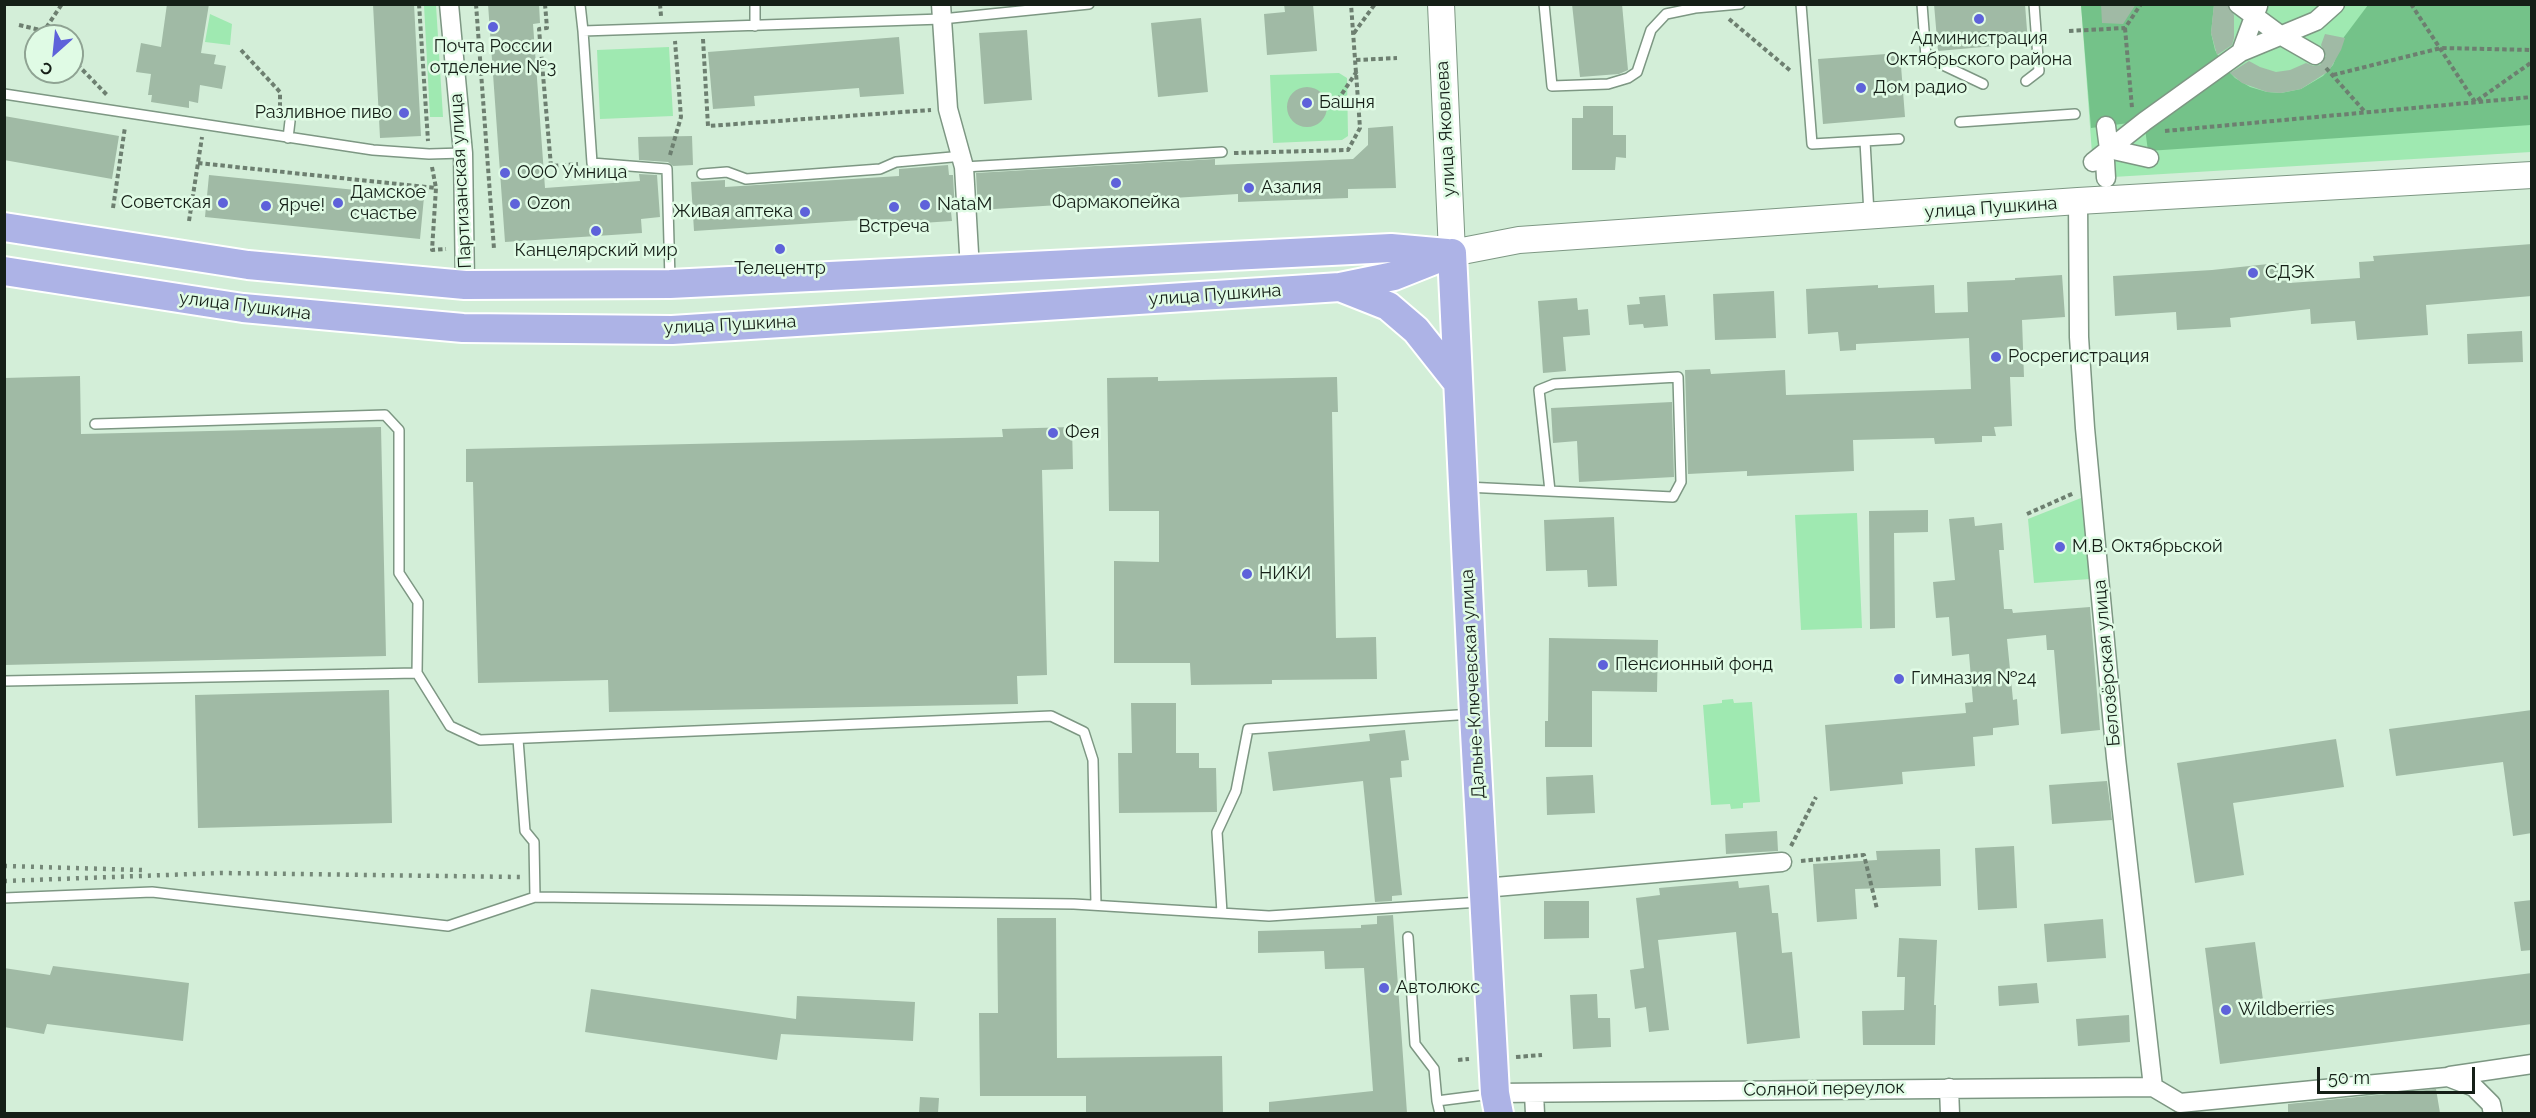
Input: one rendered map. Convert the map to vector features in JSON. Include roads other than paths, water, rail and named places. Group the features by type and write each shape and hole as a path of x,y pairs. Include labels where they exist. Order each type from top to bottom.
{"main road":[{"name":"улица Яковлева","path":"1441,4 1452,253"},
{"name":"улица Пушкина","path":"4,271 243,308 463,328 672,330 1340,287 1394,276 1452,253 1518,240 2078,201 2532,175"},
{"name":"улица Пушкина","path":"4,227 248,265 465,285 670,284 1391,248 1452,253"},
{"name":"Дальне-Ключевская улица","path":"1452,253 1474,714 1497,1103"},
{"path":"1340,287 1388,306 1416,330 1458,383"}],"street":[{"name":"Партизанская улица","path":"449,4 463,153 465,285"},
{"path":"2238,4 2257,10 2280,35 2315,55"},
{"path":"2106,126 2107,163 2145,129 2241,52 2316,21 2335,4"},
{"path":"2241,52 2257,10"},
{"path":"942,12 948,109 964,162 970,270"},
{"name":"Белозёрская улица","path":"2078,201 2079,337 2085,428 2116,758 2153,1087"},
{"path":"1485,895 1782,862"},
{"path":"2153,1087 2180,1103 2256,1105 2532,1064"},
{"path":"2448,1077 2474,1087 2491,1104 2493,1113"},
{"name":"Соляной переулок","path":"1497,1103 1534,1093 2153,1087"},
{"path":"1949,1088 1950,1113"},
{"path":"1534,1093 1535,1113"}],"lane":[{"path":"580,4 592,164 667,169 670,284"},
{"path":"755,4 755,26"},
{"path":"583,31 755,26 1089,4"},
{"path":"1544,4 1552,86 1608,84 1628,78 1637,72 1651,30 1666,14 1740,4"},
{"path":"1801,4 1812,144 1899,139"},
{"path":"1922,4 1926,57 1983,84"},
{"path":"2026,81 2039,71 2034,4"},
{"path":"4,94 372,150 429,154 463,153"},
{"path":"1960,122 2075,114"},
{"path":"288,138 290,121"},
{"path":"1864,141 1870,216"},
{"path":"702,174 727,172 746,179 880,169 896,162 964,162 1222,152"},
{"path":"1463,487 1673,497 1681,482 1678,378 1554,384 1539,390 1550,491"},
{"path":"95,424 385,415 399,430 399,573 418,602 417,673 450,726 480,740 1050,716 1084,732 1093,760 1096,905"},
{"path":"4,681 417,673"},
{"path":"1222,914 1217,832 1236,792 1248,729 1474,714"},
{"path":"518,739 525,831 534,842 535,897"},
{"path":"4,898 152,892 447,926 535,897 1096,905 1269,916 1485,895"},
{"path":"1408,937 1415,1044 1434,1069 1440,1113"},
{"path":"1437,1101 1497,1103"}],"railway":[{"path":"4,866 142,870"},
{"path":"4,881 221,873 520,877"}],"place":[{"name":"Администрация Октябрьского района","path":"1979,19"},
{"name":"Почта России отделение №3","path":"493,27"},
{"name":"Дом радио","path":"1861,88"},
{"name":"Башня","path":"1307,103"},
{"name":"Разливное пиво","path":"404,113"},
{"name":"ООО Умница","path":"505,173"},
{"name":"Фармакопейка","path":"1116,183"},
{"name":"Азалия","path":"1249,188"},
{"name":"Советская","path":"223,203"},
{"name":"Дамское счастье","path":"338,203"},
{"name":"Ozon","path":"515,204"},
{"name":"NataM","path":"925,205"},
{"name":"Ярче!","path":"266,206"},
{"name":"Встреча","path":"894,207"},
{"name":"Живая аптека","path":"805,212"},
{"name":"Канцелярский мир","path":"596,231"},
{"name":"Телецентр","path":"780,249"},
{"name":"СДЭК","path":"2253,273"},
{"name":"Росрегистрация","path":"1996,357"},
{"name":"Фея","path":"1053,433"},
{"name":"М.В. Октябрьской","path":"2060,547"},
{"name":"НИКИ","path":"1247,574"},
{"name":"Пенсионный фонд","path":"1603,665"},
{"name":"Гимназия №24","path":"1899,679"},
{"name":"Автолюкс","path":"1384,988"},
{"name":"Wildberries","path":"2226,1010"}]}
